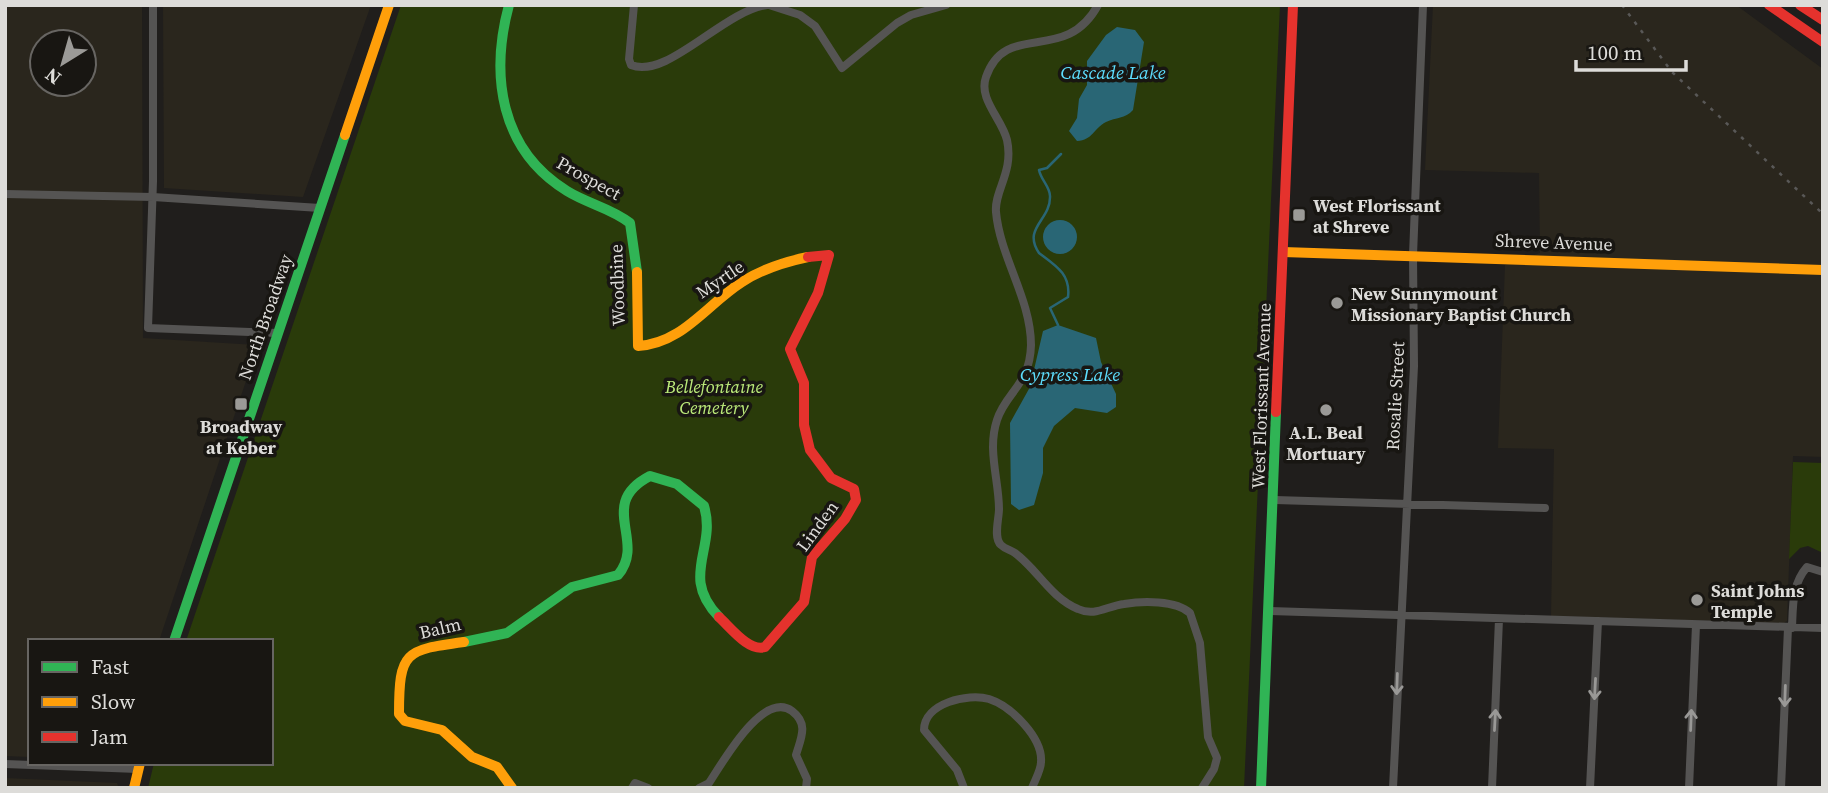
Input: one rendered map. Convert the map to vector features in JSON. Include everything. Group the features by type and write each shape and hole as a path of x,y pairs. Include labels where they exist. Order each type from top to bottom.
{"main road":[{"name":"North Broadway","path":"175,639 389,5"},
{"name":"Prospect","path":"509,5 499,47 498,82 500,102 517,142 548,177 630,223"},
{"name":"West Florissant Avenue","path":"1261,788 1275,500 1293,5"},
{"path":"1769,5 1823,42"},
{"path":"1801,5 1823,20"},
{"name":"Woodbine","path":"630,223 637,270 638,346"},
{"name":"Shreve Avenue","path":"1283,252 1823,270"},
{"name":"Myrtle","path":"638,346 654,344 673,336 722,296 771,267 797,258 829,255 818,293 790,354 803,378 803,415 812,455 833,482 854,489"},
{"name":"Linden","path":"620,573 627,557 623,527 624,507 629,490 640,480 650,476 677,484 704,506 707,517 698,566 699,586 711,607 758,649 780,633 804,602 812,557 852,508 856,500 854,489"},
{"name":"Balm","path":"512,788 497,767 472,757 442,730 405,721 400,713 399,703 399,679 403,668 412,653 420,648 515,629 574,586 608,579 620,573"},
{"path":"134,788 139,766"}],"street":[{"path":"153,5 153,197 148,328 277,334"},
{"path":"634,5 628,59 631,65 647,68 664,62 738,13 768,5 800,15 815,26 842,68 904,19 946,5"},
{"path":"1098,5 1068,37 1054,42 1016,45 1004,50 989,69 984,88 1006,138 1006,180 996,212 1027,318 1031,347 1024,377 1000,412 994,433 993,461 999,500 998,541 1015,553 1049,589 1079,610 1103,611 1120,604 1177,606 1185,609 1194,621 1203,671 1206,725 1217,758 1214,769 1202,788"},
{"name":"Rosalie Street","path":"1393,788 1414,366 1413,255 1423,5"},
{"path":"5,194 153,197 320,208"},
{"path":"1275,500 1545,508"},
{"path":"1781,788 1794,589 1798,577 1807,566 1823,572"},
{"path":"1269,611 1823,628"},
{"path":"1492,788 1499,619"},
{"path":"1590,788 1598,621"},
{"path":"1689,788 1696,625"},
{"path":"964,788 957,770 924,730 924,723 930,713 942,705 975,696 991,700 1003,707 1029,728 1038,741 1041,763 1032,788"},
{"path":"699,788 709,783 757,718 768,708 779,706 793,712 802,723 804,732 796,755 807,779 806,788"},
{"path":"5,764 28,764"},
{"path":"72,765 139,766"},
{"path":"633,785 648,788"}],"shaded area":[{"path":"5,5 142,5 143,338 258,345 160,639 28,639 28,757 5,756"},
{"path":"163,5 371,5 303,197 164,188"},
{"path":"1433,5 1736,5 1823,69 1823,457 1793,456 1787,621 1784,623 1551,616 1554,449 1498,448 1505,265 1540,253 1539,173 1425,170"},
{"path":"5,778 117,783 118,786 5,788"}],"green space":[{"name":"Bellefontaine Cemetery","path":"401,5 1280,5 1244,788 148,788 154,765 273,765 273,639 187,639"},
{"path":"1793,462 1823,463 1823,553 1808,546 1800,548 1789,559"}],"water":[{"name":"Cascade Lake","path":"1117,27 1135,30 1144,42 1133,110 1106,122 1086,139 1077,141 1069,131 1077,118 1079,99 1087,85 1087,61 1106,35"},
{"path":"1060,220 1072,225 1077,237 1072,249 1060,254 1048,249 1043,237 1048,225"},
{"name":"Cypress Lake","path":"1058,325 1096,338 1101,362 1116,394 1116,407 1107,413 1075,408 1054,426 1043,448 1043,473 1034,505 1019,510 1011,504 1010,423 1030,387 1043,331"}],"waterway":[{"path":"1058,325 1050,308 1068,297 1067,282 1061,271 1039,253 1034,237 1050,196 1039,170 1047,168 1061,154"}],"railway":[{"path":"1622,5 1672,72 1823,214"}],"traffic: fast":[{"path":"509,5 503,31 501,84 514,133 544,174 567,191 630,223 637,272"},
{"path":"175,639 345,135"},
{"path":"1261,788 1276,412"},
{"path":"464,642 507,633 572,587 618,575 628,549 624,511 626,499 634,487 650,476 677,484 704,506 707,521 700,575 707,602 719,617"}],"traffic: slow":[{"path":"345,135 389,5"},
{"path":"1283,252 1823,270"},
{"path":"637,272 638,346 668,338 757,273 808,257"},
{"path":"464,642 429,648 409,657 401,677 399,714 405,721 442,730 472,757 497,767 512,788"},
{"path":"134,788 140,765"}],"traffic: jam":[{"path":"1276,412 1293,5"},
{"path":"1769,5 1823,42"},
{"path":"1800,5 1823,20"},
{"path":"719,617 747,643 759,648 765,647 804,602 812,557 845,519 856,500 854,489 831,478 810,450 804,425 804,383 790,349 818,293 829,255 808,257"}],"place":[{"name":"West Florissant at Shreve","path":"1299,215"},
{"name":"New Sunnymount Missionary Baptist Church","path":"1337,303"},
{"name":"Broadway at Keber","path":"241,404"},
{"name":"A.L. Beal Mortuary","path":"1326,410"},
{"name":"Saint Johns Temple","path":"1697,600"}]}
